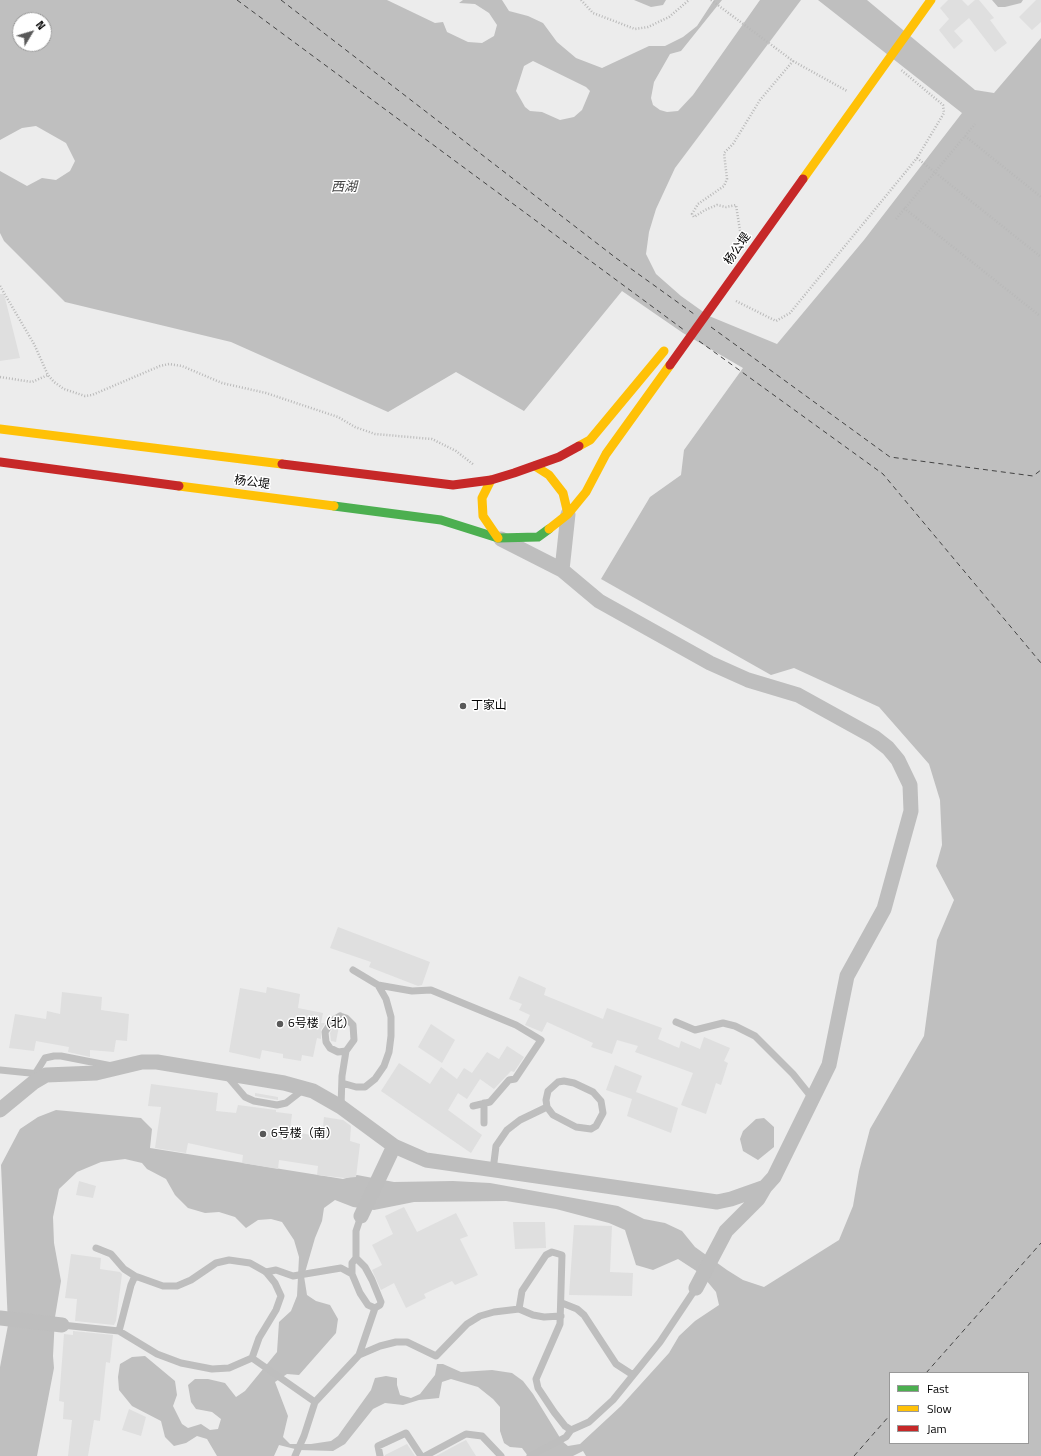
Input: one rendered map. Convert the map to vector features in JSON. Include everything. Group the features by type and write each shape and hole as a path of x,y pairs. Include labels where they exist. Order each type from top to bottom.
{"main road":[{"name":"杨公堤","path":"0,462 441,520 498,538 538,537 568,514 586,492 606,454 931,0"},
{"name":"杨公堤","path":"0,428 453,485 494,479 535,466 559,457 590,440 669,344"},
{"path":"535,466 549,476 562,493 568,514"},
{"path":"494,479 482,498 483,516 498,538"}],"street":[{"path":"562,570 568,514"},
{"path":"498,538 562,570 599,601 710,663 748,680 798,695 874,737 888,748 898,760 910,785 911,811 884,909 847,976 829,1065 774,1177 765,1187 758,1199 729,1228 696,1288"},
{"path":"0,1110 38,1077 96,1073 142,1062 157,1062 284,1083 314,1091 341,1107 394,1146 426,1160 717,1202 731,1199 765,1187"},
{"path":"361,1216 394,1146"},
{"path":"717,1202 729,1211 729,1228"},
{"path":"1,1319 62,1325"}],"lane":[{"path":"353,970 378,985 412,991 430,990 516,1025 541,1040 515,1079 508,1080 490,1102 473,1106"},
{"path":"342,1082 356,1087 365,1087 375,1079 384,1066 390,1041 391,1017 386,999 378,985"},
{"path":"341,1107 342,1082 346,1051 354,1040 353,1025 346,1018 340,1016 333,1020 328,1026 325,1032 326,1042 330,1048 338,1052 346,1051"},
{"path":"676,1022 695,1030 723,1024 735,1026 756,1036 793,1074 813,1099"},
{"path":"0,1070 38,1077"},
{"path":"224,1073 245,1097 254,1101 277,1105 286,1103 304,1088"},
{"path":"564,1080 593,1092 601,1101 603,1113 596,1126 591,1129 576,1127 554,1115 547,1107 546,1100 548,1091 558,1082 564,1080"},
{"path":"484,1103 484,1123"},
{"path":"493,1170 496,1146 507,1130 520,1120 547,1107"},
{"path":"361,1216 356,1231 356,1258 352,1263 352,1274 360,1293 368,1305 375,1308"},
{"path":"62,1325 119,1331 158,1354 196,1367 229,1368 252,1358 259,1338 276,1310 281,1296 276,1283 266,1272 250,1263 229,1260 216,1263 191,1280 177,1286 163,1286 135,1276 124,1269 111,1254 96,1248"},
{"path":"519,1308 522,1290 546,1255 552,1252 562,1255 562,1303 560,1324 536,1379 538,1388 551,1408 565,1426 572,1430"},
{"path":"356,1258 365,1268 372,1280 381,1302 380,1305 375,1308 359,1355"},
{"path":"266,1272 276,1270 293,1276 341,1268 352,1274"},
{"path":"119,1331 130,1286 135,1276"},
{"path":"530,1456 566,1437 572,1430 581,1427 598,1416 613,1400 660,1342 696,1288"},
{"path":"562,1303 577,1309 584,1315 616,1364 633,1375"},
{"path":"295,1456 304,1436 315,1402 359,1355 380,1346 396,1342 407,1342 436,1356 467,1324 480,1316 519,1308 533,1315 544,1317 561,1316"},
{"path":"252,1358 315,1402"},
{"path":"380,1456 378,1446 406,1433 421,1456"},
{"path":"425,1456 466,1434 482,1436 501,1456"}],"path":[{"path":"582,0 593,13 635,29 648,27 669,17 689,0"},
{"path":"711,0 793,61 849,92"},
{"path":"721,294 776,321 790,313 917,158 944,114 943,105 888,59"},
{"path":"742,241 736,204 726,207 717,205 694,217 692,214 698,204 724,186 727,179 724,153 733,144 760,100 793,61"},
{"path":"896,219 975,124"},
{"path":"965,136 1041,198"},
{"path":"917,158 1041,257"},
{"path":"904,208 1040,316"},
{"path":"1,288 34,344 48,375 54,382 64,389 85,396 102,391 160,366 169,364 182,366 222,383 266,393 338,417 355,427 375,434 432,439 456,451 494,479"},
{"path":"0,378 32,382 48,375"}],"shaded area":[{"path":"0,0 1041,0 1041,1456 0,1456"}],"water":[{"name":"西湖","path":"0,0 387,0 435,23 443,22 447,32 468,42 482,43 494,36 497,25 489,13 475,4 459,3 463,0 502,0 509,11 528,16 543,23 557,42 576,58 602,68 649,46 665,46 683,37 697,26 714,0 722,0 681,51 670,54 654,82 651,98 653,105 660,110 667,112 678,111 693,95 760,0 801,0 675,168 656,209 649,232 646,254 656,274 681,296 709,316 777,344 864,240 962,113 818,0 867,0 975,90 994,93 1041,38 1041,1456 586,1456 583,1451 573,1456 528,1456 522,1448 510,1447 504,1443 500,1431 500,1407 493,1399 478,1387 451,1379 442,1382 439,1398 419,1400 403,1405 385,1403 373,1409 345,1444 333,1451 299,1450 279,1445 274,1456 217,1456 207,1439 197,1436 186,1443 174,1446 165,1437 161,1421 132,1406 119,1390 118,1377 120,1364 132,1357 145,1356 175,1381 177,1395 173,1406 182,1424 188,1428 201,1424 210,1430 218,1429 221,1419 212,1412 196,1409 191,1402 188,1385 195,1379 208,1379 225,1383 236,1397 245,1391 277,1352 279,1322 291,1311 297,1296 299,1257 294,1240 282,1222 271,1219 258,1220 246,1228 235,1217 219,1212 205,1213 188,1208 175,1195 166,1179 147,1169 142,1163 125,1159 101,1162 77,1172 59,1189 53,1217 54,1243 61,1281 55,1317 53,1356 54,1368 37,1456 0,1456 0,1367 8,1325 1,1165 20,1129 38,1117 56,1110 141,1118 152,1129 150,1148 343,1179 357,1175 394,1182 453,1181 490,1183 618,1206 644,1219 665,1223 682,1231 695,1247 727,1270 743,1280 764,1287 839,1240 853,1206 859,1171 870,1129 924,1036 937,940 954,900 936,866 942,845 940,800 929,764 879,707 794,668 771,675 601,579 650,497 681,475 684,450 743,368 683,333 622,291 524,411 456,372 388,412 231,342 65,302 4,241 0,233 0,171 27,186 42,178 56,180 70,171 75,161 66,143 36,126 22,128 0,140","holes":["533,61 586,87 590,91 582,110 574,117 560,120 542,112 530,111 525,107 516,91 524,66","335,1200 353,1207 374,1210 414,1202 506,1201 556,1209 609,1223 625,1230 636,1265 653,1270 678,1259 701,1274 716,1292 719,1305 695,1321 679,1336 669,1353 621,1406 580,1444 568,1446 562,1441 533,1394 523,1381 512,1373 492,1370 461,1372 443,1364 437,1364 435,1375 420,1394 411,1398 400,1395 397,1385 397,1378 386,1376 375,1378 371,1390 338,1436 331,1441 311,1444 290,1444 283,1437 288,1416 275,1382 287,1374 299,1375 336,1333 338,1319 330,1305 316,1301 307,1295 304,1276 315,1238 322,1221 324,1208"]},
{"path":"634,0 666,0 663,5 651,7"},
{"path":"992,0 1023,0 1021,3 998,7"},
{"path":"764,1118 774,1127 774,1147 758,1160 743,1151 740,1139 743,1131 756,1119"}],"building":[{"path":"948,0 962,0 968,6 975,0 979,0 994,18 990,20 1007,43 995,52 969,18 954,31 963,41 954,49 939,30 949,19 940,8"},
{"path":"1036,0 1041,0 1041,22 1032,30 1019,17"},
{"path":"0,294 4,294 20,358 0,361"},
{"path":"338,927 430,962 422,985 418,986 369,967 371,962 330,948"},
{"path":"519,976 546,988 544,995 603,1019 607,1008 662,1028 658,1039 679,1048 681,1041 700,1049 704,1037 730,1048 724,1061 728,1063 721,1085 716,1083 706,1114 681,1105 693,1073 635,1052 638,1046 617,1040 612,1054 591,1047 593,1043 547,1022 542,1032 525,1025 530,1015 519,1010 522,1004 509,999"},
{"name":"6号楼（北）","path":"267,987 300,994 298,1008 323,1013 321,1023 325,1023 321,1030 321,1039 317,1038 313,1057 302,1055 301,1061 283,1058 283,1054 262,1050 260,1059 229,1052 240,988 266,993"},
{"path":"62,992 102,997 101,1010 129,1014 127,1041 116,1040 114,1052 90,1050 90,1057 68,1052 69,1047 36,1041 34,1051 9,1048 15,1014 46,1019 47,1011 60,1014"},
{"path":"431,1024 455,1040 442,1063 418,1047"},
{"path":"335,1025 339,1026 336,1042 331,1041 330,1033"},
{"path":"507,1046 524,1057 514,1072 511,1071 494,1089 480,1079 467,1099 458,1093 448,1110 482,1135 471,1153 381,1091 399,1063 430,1084 441,1067 457,1079 464,1068 472,1073 487,1052 499,1059"},
{"path":"615,1065 642,1076 636,1092 678,1108 671,1133 627,1116 632,1099 606,1090"},
{"path":"151,1084 218,1093 216,1111 236,1113 238,1105 276,1110 276,1112 292,1114 290,1131 322,1137 324,1117 343,1120 351,1126 350,1141 360,1144 356,1177 345,1178 317,1175 318,1166 279,1160 278,1169 242,1163 243,1155 188,1143 186,1153 155,1148 161,1107 148,1106"},
{"path":"255,1093 278,1097 278,1100 255,1096"},
{"path":"79,1181 96,1186 93,1198 76,1195"},
{"path":"404,1207 417,1232 456,1213 468,1236 460,1239 478,1275 455,1285 452,1281 424,1294 426,1298 406,1308 394,1283 381,1290 372,1270 382,1265 372,1245 393,1234 385,1216"},
{"path":"513,1222 545,1222 546,1248 515,1249"},
{"path":"574,1225 612,1226 610,1272 633,1273 632,1296 569,1295"},
{"path":"71,1254 101,1258 100,1269 120,1272 122,1274 116,1321 114,1325 75,1321 77,1299 65,1298"},
{"path":"73,1331 113,1335 110,1363 106,1362 100,1421 94,1420 88,1456 68,1456 72,1420 63,1419 64,1402 59,1401 64,1334 73,1335"},
{"path":"129,1409 146,1417 141,1436 122,1430"},
{"path":"466,1440 476,1456 436,1456 460,1443"},
{"path":"407,1444 415,1456 385,1456 385,1455"}],"ferry route":[{"path":"237,0 684,330"},
{"path":"281,0 616,258 694,314"},
{"path":"711,327 890,457 1033,476 1041,470"},
{"path":"699,341 883,474 1041,663"},
{"path":"927,1372 1041,1243"},
{"path":"854,1456 889,1416"}],"traffic: fast":[{"path":"334,506 441,520 498,538 538,537 549,529"}],"traffic: slow":[{"path":"803,179 931,0"},
{"path":"579,446 590,440 664,351"},
{"path":"549,529 568,514 586,492 606,454 670,365"},
{"path":"0,429 282,464"},
{"path":"535,466 549,475 563,493 568,514"},
{"path":"491,480 482,498 483,516 498,538"},
{"path":"179,486 334,506"}],"traffic: jam":[{"path":"670,365 803,179"},
{"path":"282,464 453,485 491,480 514,473 559,457 579,446"},
{"path":"0,462 179,486"}],"place":[{"name":"丁家山","path":"463,706"},
{"name":"6号楼（北）","path":"280,1024"},
{"name":"6号楼（南）","path":"263,1134"}]}
